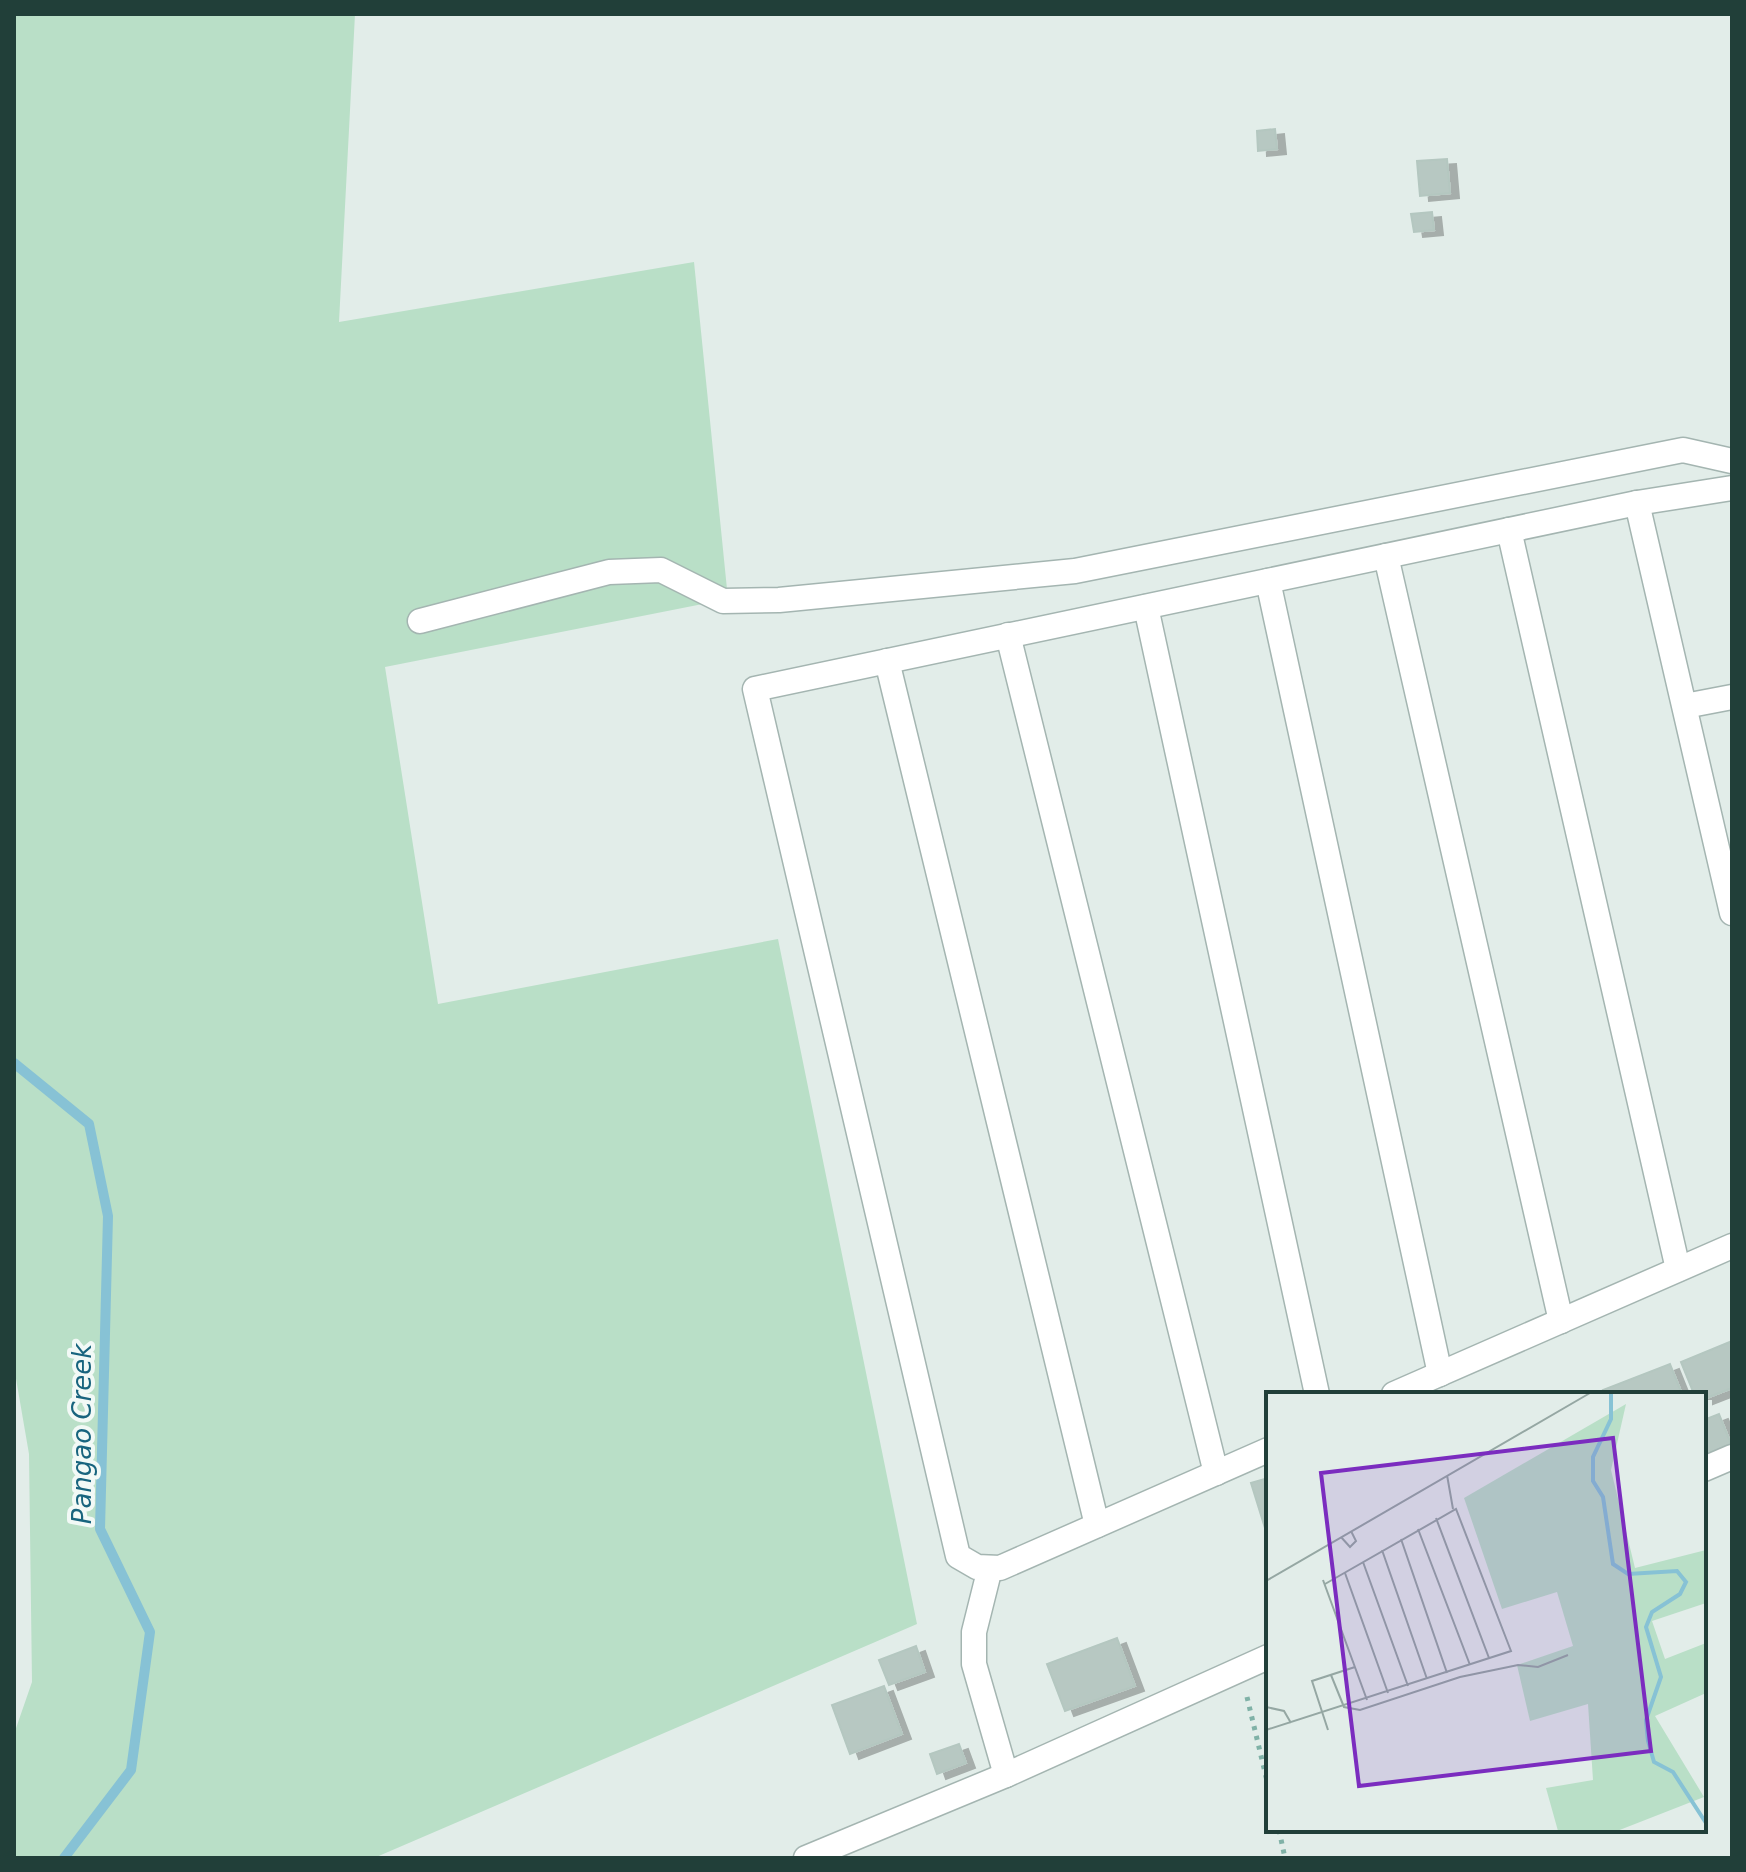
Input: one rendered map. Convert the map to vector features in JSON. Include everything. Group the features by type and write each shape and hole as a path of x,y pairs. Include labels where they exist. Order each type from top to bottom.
{"street":[{"path":"420,621 609,572 661,570 723,601 779,600 1075,571 1683,450 1732,461"},
{"path":"1266,1451 1000,1568 977,1567 958,1556 755,689 1637,503 1732,488"},
{"path":"1637,503 1732,913"},
{"path":"1509,530 1678,1269"},
{"path":"1386,556 1561,1321"},
{"path":"1268,581 1440,1374"},
{"path":"1146,607 1317,1392"},
{"path":"1008,635 1216,1473"},
{"path":"887,661 1097,1525"},
{"path":"1685,706 1732,697"},
{"path":"1399,1392 1732,1246"},
{"path":"1706,1468 1732,1457"},
{"path":"990,1568 974,1632 974,1664 1006,1775"},
{"path":"806,1858 1006,1775 1266,1658"}],"path":[{"path":"1240,1669 1266,1777"},
{"path":"1279,1832 1285,1858"}],"green space":[{"path":"14,14 355,14 339,322 694,262 728,599 385,667 438,1004 778,939 917,1624 374,1858 14,1858 14,1734 32,1682 29,1454 14,1367"}],"building":[{"path":"1275,129 1277,149 1258,151 1257,131"},
{"path":"1447,159 1450,193 1420,196 1417,161"},
{"path":"1432,212 1434,230 1414,232 1411,214"},
{"path":"1732,1341 1732,1388 1706,1398 1706,1392 1693,1392 1681,1362"},
{"path":"1670,1364 1681,1392 1604,1392"},
{"path":"1719,1414 1731,1444 1707,1454 1706,1419"},
{"path":"1266,1479 1265,1528 1251,1483"},
{"path":"1117,1638 1135,1686 1065,1711 1047,1664"},
{"path":"916,1646 925,1672 889,1685 879,1660"},
{"path":"884,1686 902,1734 850,1754 832,1705"},
{"path":"959,1744 966,1763 937,1774 930,1754"}],"waterway":[{"name":"Pangao Creek","path":"14,1063 89,1124 108,1216 100,1529 150,1632 131,1770 64,1858"}]}
